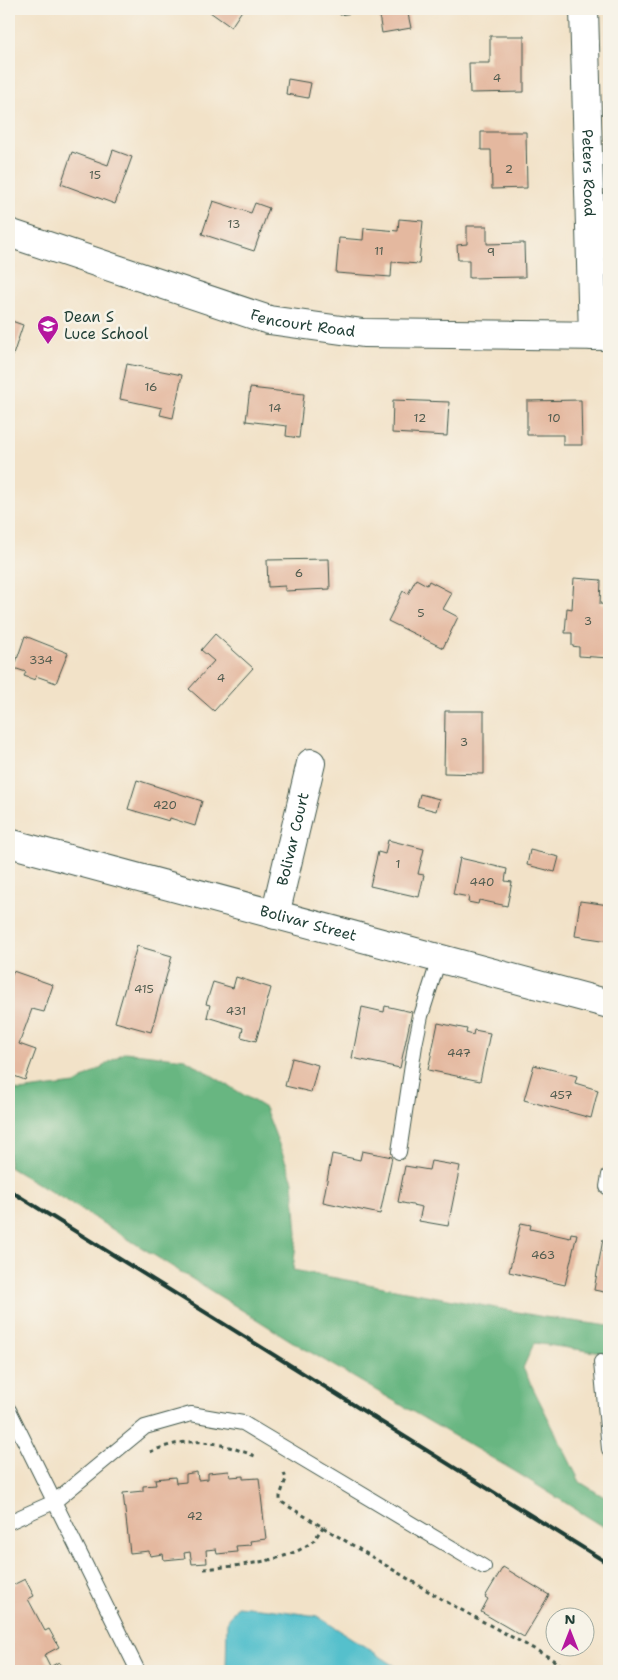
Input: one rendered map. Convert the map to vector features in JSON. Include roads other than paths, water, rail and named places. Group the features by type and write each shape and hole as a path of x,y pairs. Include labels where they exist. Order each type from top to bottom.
{"street":[{"name":"Peters Road","path":"584,9 601,336"},
{"name":"Fencourt Road","path":"9,233 269,320 363,333 484,333 601,336"},
{"name":"Bolivar Court","path":"275,915 311,763"},
{"name":"Bolivar Street","path":"9,843 609,1004"}],"lane":[{"path":"399,1152 421,1016 439,959"},
{"path":"601,1362 609,1449"},
{"path":"9,1410 138,1671"},
{"path":"9,1522 54,1502 145,1427 191,1414 243,1423 484,1568"}],"water":[{"path":"237,1606 317,1616 403,1671 226,1671 227,1622"}],"railway":[{"path":"9,1190 609,1564"}],"place":[{"name":"Dean S Luce School","path":"48,345"}]}
